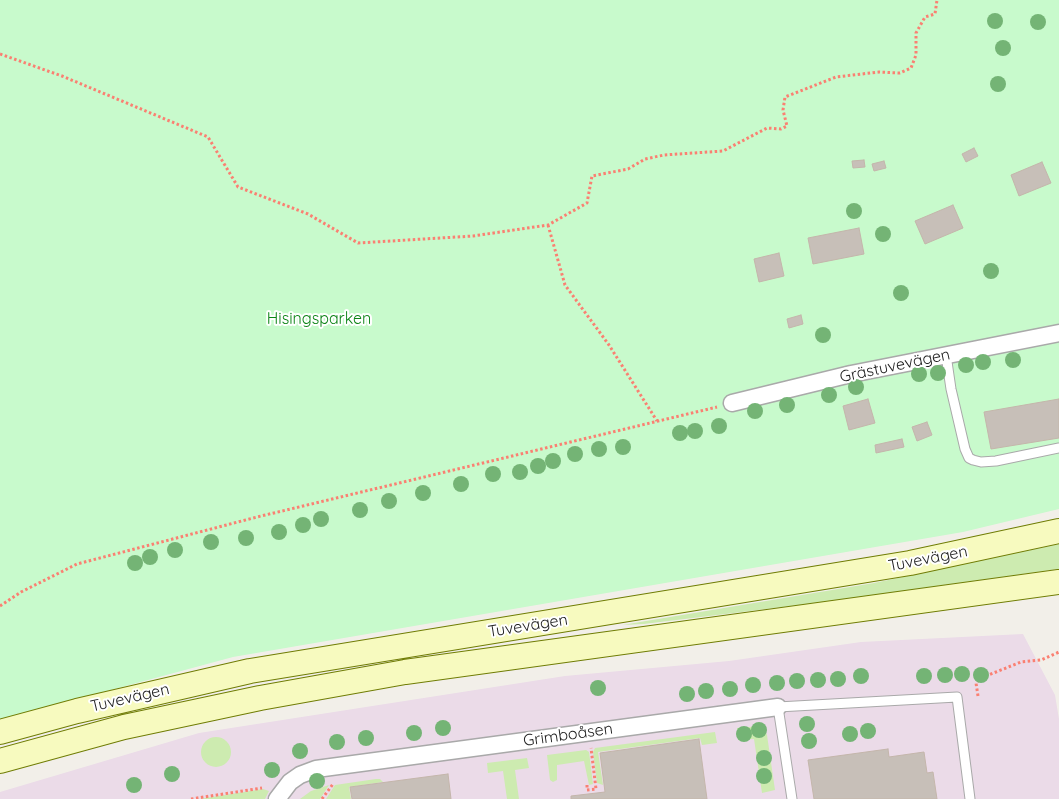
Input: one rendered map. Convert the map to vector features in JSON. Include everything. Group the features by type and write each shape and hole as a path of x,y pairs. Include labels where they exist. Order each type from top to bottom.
{"main road":[{"name":"Tuvevägen","path":"0,732 77,710 250,671 910,563 1059,531"},
{"name":"Tuvevägen","path":"0,762 124,727 260,698 405,672 1059,582"}],"street":[{"name":"Grästuvevägen","path":"732,404 851,374 1059,333"},
{"name":"Grimboåsen","path":"280,795 300,775 316,769 778,707"}],"lane":[{"path":"946,355 953,397 965,449 969,458 981,462 996,461 1059,448"},
{"path":"792,799 778,707 957,697 970,799"}],"path":[{"path":"0,54 62,76 208,137 238,187 308,214 358,243 473,236 548,224 587,203 592,176 628,169 645,159 655,157 723,151 767,128 781,129 787,126 783,110 785,97 836,77 879,72 900,73 911,68 916,55 916,33 925,17 935,14 937,0"},
{"path":"548,224 565,285 609,345 658,421"},
{"path":"0,606 21,592 77,564 257,517 732,404"},
{"path":"978,696 976,683 980,678 1021,662 1041,660 1059,652"},
{"path":"587,786 587,790 596,789 591,747"},
{"path":"322,799 333,783"},
{"path":"192,799 270,787 280,795"}],"shaded area":[{"path":"1023,634 1055,695 1059,719 1059,799 0,799 0,792 199,733 565,676 729,661 861,642"}],"green space":[{"name":"Hisingsparken","path":"0,0 1059,0 1059,509 963,532 233,657 0,720"},
{"path":"1059,544 1059,569 815,603 622,625 874,583"},
{"path":"760,726 764,728 767,735 775,790 762,793 754,739 738,740 737,728"},
{"path":"715,732 717,743 702,745 700,738 598,752 603,785 597,783 593,752 595,748"},
{"path":"216,737 227,741 231,752 227,763 216,767 205,763 201,752 205,741"},
{"path":"586,750 589,752 593,784 589,785 584,761 557,765 557,780 553,782 550,780 547,755"},
{"path":"527,758 529,768 515,770 519,799 507,799 503,771 488,773 487,763"},
{"path":"380,779 383,782 349,787 351,799 326,799 335,785"},
{"path":"329,785 320,799 300,799 311,791"},
{"path":"263,789 269,791 265,799 199,799"}],"building":[{"path":"974,148 978,156 966,162 962,154"},
{"path":"864,160 865,167 853,168 852,161"},
{"path":"884,161 886,168 874,171 872,164"},
{"path":"1042,162 1051,183 1019,196 1011,175"},
{"path":"953,205 963,228 925,244 915,221"},
{"path":"859,228 864,254 813,264 808,238"},
{"path":"779,253 784,276 759,282 754,259"},
{"path":"801,315 803,324 789,328 787,319"},
{"path":"868,399 875,423 849,430 843,406"},
{"path":"1059,399 1059,438 991,449 984,412"},
{"path":"927,422 932,435 917,441 912,427"},
{"path":"902,439 904,447 876,453 875,445"},
{"path":"699,739 707,799 571,799 571,796 605,792 600,753"},
{"path":"888,749 889,757 924,752 927,773 933,772 937,799 814,799 808,760"},
{"path":"448,774 451,799 352,799 350,787"}]}
